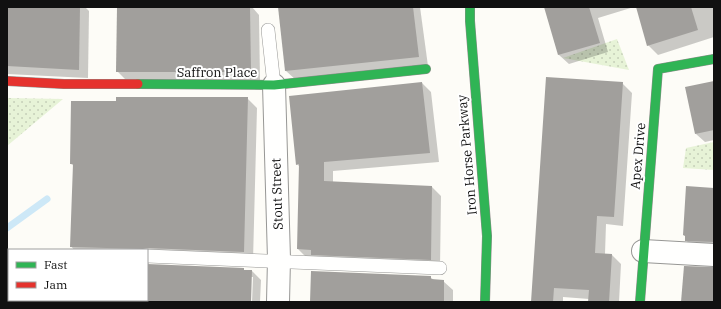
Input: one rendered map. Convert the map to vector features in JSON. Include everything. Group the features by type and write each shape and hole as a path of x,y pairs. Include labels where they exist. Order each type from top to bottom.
{"street":[{"name":"Iron Horse Parkway","path":"470,7 487,236 485,302"},
{"name":"Apex Drive","path":"640,302 658,69 714,59"},
{"name":"Saffron Place","path":"7,81 64,84 274,85 426,69"},
{"name":"Stout Street","path":"274,85 279,262 278,302"},
{"path":"643,251 714,255"}],"lane":[{"path":"268,30 274,85"},
{"path":"148,256 440,268"}],"green space":[{"path":"617,39 629,70 563,58"},
{"path":"7,98 63,99 7,146"},
{"path":"714,142 714,170 683,168 686,148"}],"building":[{"path":"7,7 80,7 79,70 7,66"},
{"path":"117,7 250,7 251,72 116,72"},
{"path":"278,7 413,7 419,57 285,71"},
{"path":"544,7 589,7 600,43 558,55"},
{"path":"636,7 691,7 698,30 647,46"},
{"path":"546,77 623,82 614,217 597,216 595,253 612,254 609,302 588,302 589,290 554,288 553,302 531,302"},
{"path":"714,81 714,130 695,134 685,87"},
{"path":"422,82 430,153 324,162 324,181 432,186 431,260 311,255 311,250 297,249 299,164 296,165 289,96"},
{"path":"116,97 248,97 244,252 147,248 70,247 73,164 70,164 71,101 116,101"},
{"path":"686,186 714,188 714,242 685,241 685,236 683,235"},
{"path":"148,264 244,268 244,270 252,270 251,302 147,302"},
{"path":"684,266 714,267 714,302 681,302"},
{"path":"311,271 431,276 431,279 444,280 444,302 310,302"}],"waterway":[{"path":"7,228 47,199"}],"traffic: fast":[{"path":"470,7 487,236 485,302"},
{"path":"640,302 658,69 714,59"},
{"path":"138,84 274,85 426,69"}],"traffic: jam":[{"path":"7,81 64,84 138,84"}]}
